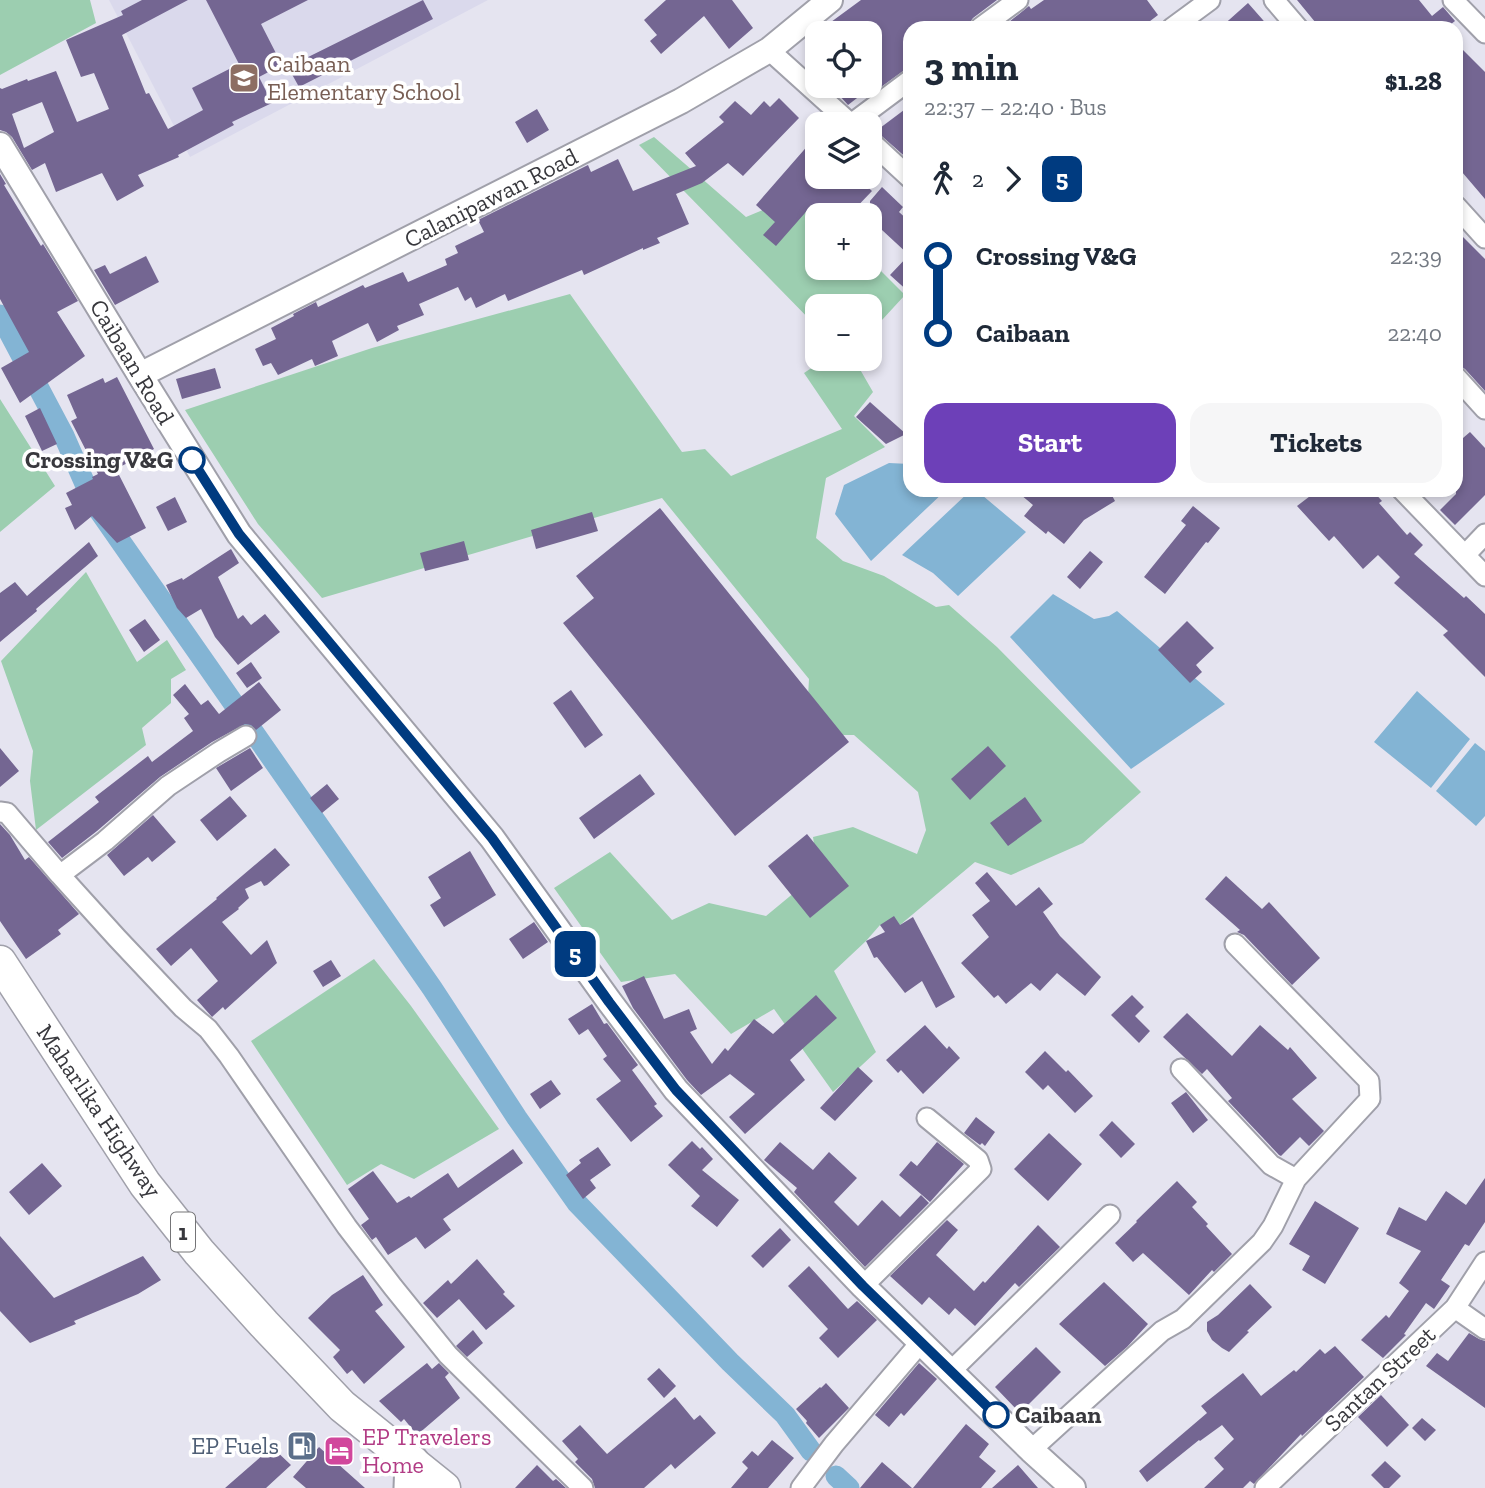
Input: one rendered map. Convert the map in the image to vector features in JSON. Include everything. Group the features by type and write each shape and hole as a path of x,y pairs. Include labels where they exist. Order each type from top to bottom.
{"main road":[{"name":"Maharlika Highway","path":"0,962 145,1184 199,1252 342,1406 412,1475 444,1488"}],"street":[{"path":"990,21 1018,0"},
{"path":"1182,21 1210,0"},
{"path":"1273,0 1292,21"},
{"path":"1453,0 1485,33"},
{"name":"Calanipawan Road","path":"139,375 681,101 769,50 816,4"},
{"path":"769,50 838,112"},
{"path":"867,112 903,85"},
{"name":"Caibaan Road","path":"0,145 239,534 492,838 609,1002 676,1090 863,1286 1073,1488"},
{"path":"882,152 903,172"},
{"path":"1463,214 1485,238"},
{"path":"1463,384 1485,408"},
{"path":"1409,497 1485,576"},
{"path":"1465,555 1485,534"},
{"path":"60,875 105,841 169,786 246,736"},
{"path":"0,812 7,813 60,875 184,1008 208,1029 348,1227 448,1355 583,1488"},
{"path":"1031,1450 1162,1331 1183,1319 1262,1242 1296,1179 1370,1099 1369,1081 1235,944"},
{"path":"1181,1069 1271,1165 1296,1179"},
{"path":"863,1286 981,1169 978,1160 927,1118"},
{"path":"951,1371 1110,1215"},
{"name":"Santan Street","path":"1265,1488 1455,1308 1485,1262"},
{"path":"1455,1308 1485,1329"},
{"path":"801,1488 834,1444 921,1342"}],"shaded area":[{"name":"Caibaan Elementary School","path":"109,0 488,0 190,157"}],"green space":[{"path":"0,0 90,0 96,23 0,75"},
{"path":"654,137 746,217 803,193 813,203 805,203 805,280 882,280 882,272 903,293 903,297 882,320 882,294 805,294 805,315 639,145"},
{"path":"570,294 682,452 705,449 731,476 842,429 804,373 861,371 873,392 854,416 885,447 826,478 816,538 843,561 884,576 936,607 949,605 997,647 1141,792 1083,843 1011,875 975,862 900,925 880,925 834,971 876,1052 833,1092 774,1009 731,1034 675,974 621,982 554,888 610,852 672,920 709,903 766,916 818,873 813,837 853,827 917,854 926,830 918,792 854,735 825,735 807,715 809,679 662,498 322,598 258,524 185,410 372,348"},
{"path":"0,399 55,486 0,532"},
{"path":"86,572 137,662 167,640 186,670 171,679 171,703 142,728 146,745 36,830 30,781 33,751 1,661"},
{"path":"374,959 499,1129 414,1179 381,1164 347,1185 251,1041"}],"water":[{"path":"889,463 903,464 903,497 939,497 871,561 835,514 844,485"},
{"path":"964,497 984,497 1026,532 958,596 933,573 902,555"},
{"path":"1053,594 1094,619 1117,611 1225,704 1131,769 1010,637"},
{"path":"1417,691 1470,739 1431,788 1374,742"},
{"path":"1475,743 1485,751 1485,816 1476,826 1436,791"}],"building":[{"path":"142,0 188,0 122,35 146,94 149,93 168,129 203,110 192,88 239,64 206,0 308,0 261,24 282,65 259,77 272,103 232,122 234,125 178,155 179,157 138,175 144,186 117,201 102,173 56,192 45,163 32,170 12,137 0,130 0,88 56,71 77,122 109,109 94,73 81,77 66,40 123,15 121,11","holes":["42,102 54,132 24,148 12,114"]},
{"path":"423,0 433,19 299,87 288,67"},
{"path":"666,0 732,0 753,28 729,49 704,16 661,54 650,41 657,35 644,20"},
{"path":"861,0 997,0 971,21 903,21 903,71 882,86 882,21 832,21"},
{"path":"1044,0 1147,0 1158,15 1150,21 1010,21 1029,6 1031,9"},
{"path":"1297,0 1419,0 1432,16 1443,7 1455,21 1314,21"},
{"path":"1248,3 1264,21 1228,21"},
{"path":"1463,50 1485,72 1485,199 1463,173"},
{"path":"779,98 799,118 743,176 728,163 702,183 676,194 689,224 657,238 660,243 584,275 582,270 508,301 505,294 476,308 471,297 465,301 458,287 419,304 424,315 397,326 399,330 377,342 368,323 332,341 338,356 315,366 312,359 278,375 271,363 263,366 255,349 276,339 271,328 316,302 318,307 363,285 365,288 403,272 408,282 447,265 445,259 458,253 455,246 484,232 478,220 588,165 591,172 618,159 633,191 696,166 685,153 724,122 719,117 735,101 751,115 764,101 770,107"},
{"path":"842,98 857,98 848,105"},
{"path":"537,109 549,130 527,143 515,122"},
{"path":"903,111 903,155 882,136 882,126"},
{"path":"805,149 805,189 872,191 860,203 805,203 805,213 776,246 763,235 775,222 756,205"},
{"path":"0,174 41,246 43,244 78,301 57,312 85,356 20,403 1,368 29,352 0,299"},
{"path":"882,187 903,207 899,212 903,216 903,249 882,230 882,203 870,203"},
{"path":"1463,237 1485,259 1485,391 1465,369"},
{"path":"146,256 159,282 115,305 94,270 105,265 110,274"},
{"path":"903,261 903,287 890,275"},
{"path":"215,368 221,388 182,399 176,379"},
{"path":"117,377 154,449 116,469 146,528 117,543 92,516 75,530 65,508 72,505 66,493 98,474 71,421 77,418 67,395 103,378 105,383"},
{"path":"870,402 903,431 903,436 886,444 856,417"},
{"path":"40,408 57,444 42,451 25,416"},
{"path":"1470,432 1485,448 1485,495 1455,525 1440,510 1453,497 1463,497 1463,438"},
{"path":"175,497 187,522 168,531 156,507"},
{"path":"1023,497 1113,497 1115,501 1084,520 1064,544 1048,531 1046,534 1024,516 1033,505"},
{"path":"1309,497 1378,497 1382,501 1379,503 1407,535 1410,532 1423,545 1414,554 1485,614 1485,677 1443,635 1448,631 1394,583 1400,577 1378,555 1363,569 1334,536 1329,541 1297,506"},
{"path":"1193,506 1220,528 1165,594 1144,577 1186,525 1181,521"},
{"path":"660,508 849,742 735,836 563,623 594,598 576,576"},
{"path":"592,512 598,531 536,549 531,530"},
{"path":"464,541 469,560 425,571 420,553"},
{"path":"89,542 98,556 0,642 0,593 15,582 27,596"},
{"path":"231,549 239,563 218,577 238,619 243,615 251,625 265,614 280,632 238,665 215,637 201,609 186,618 177,608 166,585 182,578 183,580"},
{"path":"1090,551 1103,562 1080,589 1067,577"},
{"path":"145,619 160,640 144,652 129,630"},
{"path":"1187,621 1214,648 1196,665 1202,672 1190,683 1158,650"},
{"path":"251,662 262,678 247,688 236,673"},
{"path":"259,682 281,710 256,730 245,724 212,742 160,777 62,858 48,842 99,802 95,797 148,756 152,762 193,731 184,718 189,714 173,695 185,684 201,705 208,700 219,714"},
{"path":"571,690 603,735 585,748 553,703"},
{"path":"988,746 1006,766 970,800 951,779"},
{"path":"0,748 19,771 0,787"},
{"path":"250,748 263,768 231,791 216,768"},
{"path":"640,774 655,794 594,839 579,818"},
{"path":"327,784 339,799 322,813 310,798"},
{"path":"230,796 247,816 217,841 200,820"},
{"path":"1025,797 1042,821 1008,846 990,823"},
{"path":"153,815 176,842 152,862 148,857 124,876 107,855"},
{"path":"0,824 25,860 29,857 79,914 58,930 61,934 26,959 0,921"},
{"path":"807,834 849,886 810,918 768,866"},
{"path":"275,848 290,865 267,885 264,886 261,881 245,889 249,898 222,922 251,955 267,940 277,963 225,1010 223,1007 212,1017 197,1000 218,981 191,948 171,966 156,949"},
{"path":"470,851 496,895 444,927 430,905 441,898 428,877"},
{"path":"987,872 1016,906 1039,887 1053,904 1043,912 1060,936 1101,977 1085,996 1057,973 1040,991 1031,983 1006,1004 998,995 994,998 961,963 989,937 972,915 990,901 975,883"},
{"path":"1226,876 1262,909 1269,902 1320,958 1292,985 1244,935 1237,932 1240,930 1205,899"},
{"path":"894,916 900,925 913,917 955,997 936,1008 922,981 905,993 877,957 874,958 866,941 885,932 880,925"},
{"path":"534,922 548,942 523,959 509,939"},
{"path":"331,960 341,976 323,987 313,971"},
{"path":"644,976 664,1019 689,1009 697,1029 690,1032 712,1064 725,1048 728,1051 754,1019 773,1034 816,995 837,1018 790,1060 805,1080 745,1134 729,1117 755,1094 730,1074 701,1095 633,1008 622,986"},
{"path":"1132,995 1144,1007 1135,1016 1150,1031 1139,1043 1111,1015"},
{"path":"592,1004 604,1024 607,1023 638,1065 632,1070 663,1116 631,1142 596,1099 621,1081 603,1059 607,1056 588,1029 579,1035 568,1019"},
{"path":"1187,1013 1232,1056 1260,1025 1288,1050 1290,1047 1317,1078 1292,1099 1324,1131 1309,1146 1300,1137 1279,1155 1228,1101 1232,1098 1207,1069 1202,1074 1163,1037"},
{"path":"925,1025 947,1049 949,1046 960,1058 923,1094 901,1070 898,1073 886,1060"},
{"path":"1045,1051 1093,1096 1075,1113 1048,1085 1043,1090 1025,1072"},
{"path":"858,1067 873,1081 835,1121 820,1108"},
{"path":"551,1080 561,1094 540,1109 530,1094"},
{"path":"1186,1092 1208,1120 1193,1133 1171,1103"},
{"path":"976,1117 995,1132 985,1146 964,1133"},
{"path":"1112,1121 1135,1144 1121,1158 1099,1135"},
{"path":"1049,1133 1082,1164 1048,1201 1014,1169"},
{"path":"692,1141 713,1159 702,1170 739,1200 717,1227 691,1206 700,1196 668,1165"},
{"path":"780,1142 813,1170 829,1152 857,1178 834,1202 858,1226 882,1200 900,1217 921,1195 929,1203 865,1267 794,1192 797,1188 764,1160"},
{"path":"937,1142 964,1164 930,1202 899,1175 911,1161 917,1166"},
{"path":"598,1147 611,1165 590,1180 596,1188 583,1199 566,1175 581,1163 579,1160"},
{"path":"513,1149 523,1163 443,1219 451,1230 425,1249 416,1237 388,1255 376,1237 372,1240 361,1225 369,1219 348,1189 373,1171 397,1203 409,1196 411,1198 448,1173 458,1188"},
{"path":"42,1163 62,1186 29,1215 9,1192"},
{"path":"1485,1178 1485,1222 1469,1246 1465,1244 1441,1280 1450,1286 1434,1309 1426,1303 1404,1334 1406,1335 1383,1358 1361,1340 1386,1315 1389,1318 1409,1291 1399,1283 1421,1251 1386,1234 1399,1207 1426,1221 1446,1191 1466,1205"},
{"path":"1177,1181 1197,1202 1192,1207 1208,1224 1206,1226 1232,1254 1214,1272 1212,1270 1189,1295 1143,1253 1133,1262 1115,1243"},
{"path":"1315,1201 1359,1228 1325,1284 1302,1270 1310,1256 1289,1244"},
{"path":"947,1220 958,1230 936,1255 974,1291 983,1281 985,1283 1038,1225 1060,1247 1019,1287 1015,1283 975,1326 955,1308 949,1315 929,1297 922,1305 890,1276"},
{"path":"780,1228 791,1240 763,1268 751,1256"},
{"path":"0,1236 54,1298 143,1256 161,1280 138,1294 74,1321 76,1324 30,1343 0,1311"},
{"path":"477,1259 515,1306 486,1330 459,1299 437,1318 423,1303 448,1280 451,1284"},
{"path":"809,1266 848,1309 857,1301 877,1320 838,1358 819,1338 828,1329 788,1286"},
{"path":"363,1275 383,1305 375,1311 405,1347 364,1384 352,1370 347,1374 333,1357 340,1350 308,1318 332,1295"},
{"path":"1104,1282 1148,1324 1105,1366 1059,1324"},
{"path":"1250,1284 1272,1307 1229,1352 1212,1340 1207,1331 1207,1322"},
{"path":"473,1330 483,1343 467,1357 456,1346"},
{"path":"1469,1333 1485,1341 1485,1408 1426,1366 1437,1353 1448,1361"},
{"path":"1335,1346 1364,1377 1302,1436 1301,1434 1254,1484 1250,1481 1243,1488 1204,1488 1224,1469 1214,1458 1234,1439 1222,1425 1147,1482 1139,1471 1207,1413 1201,1406 1243,1373 1261,1396 1294,1370 1296,1372 1320,1349 1325,1354"},
{"path":"1036,1347 1061,1372 1020,1413 995,1387"},
{"path":"427,1363 432,1369 439,1363 449,1373 445,1377 460,1398 417,1435 404,1419 401,1422 379,1401"},
{"path":"919,1363 937,1379 904,1416 901,1413 889,1427 875,1415"},
{"path":"659,1368 676,1386 664,1398 647,1379"},
{"path":"826,1383 849,1408 819,1438 796,1409"},
{"path":"1381,1395 1409,1425 1387,1447 1358,1417"},
{"path":"675,1397 694,1420 700,1415 716,1433 675,1469 671,1464 644,1488 595,1488 592,1479 575,1462 578,1459 562,1441 580,1425 607,1454"},
{"path":"1422,1418 1436,1430 1425,1441 1412,1428"},
{"path":"966,1424 989,1444 979,1457 996,1471 981,1488 913,1488"},
{"path":"772,1440 794,1458 768,1488 731,1488 748,1468 742,1462 752,1451 758,1456"},
{"path":"272,1447 291,1465 266,1488 225,1488"},
{"path":"319,1447 365,1488 306,1488 293,1477"},
{"path":"1385,1461 1401,1476 1389,1488 1384,1488 1371,1475"},
{"path":"882,1462 912,1488 860,1488"},
{"path":"537,1465 553,1481 556,1479 566,1488 515,1488"},
{"path":"1018,1465 1038,1488 992,1488"}],"waterway":[{"path":"0,315 64,436 93,502 432,988 517,1118 577,1203 730,1362 785,1415 811,1451"},
{"path":"836,1476 849,1488"}],"bus line":[{"name":"5","path":"192,460 239,534 492,838 609,1002 676,1090 863,1286 996,1415"}],"place":[{"name":"Caibaan Elementary School","path":"244,78"},
{"name":"Crossing V&G","path":"192,460"},
{"name":"Caibaan","path":"996,1415"},
{"name":"EP Fuels","path":"302,1446"},
{"name":"EP Travelers Home","path":"339,1451"}]}
